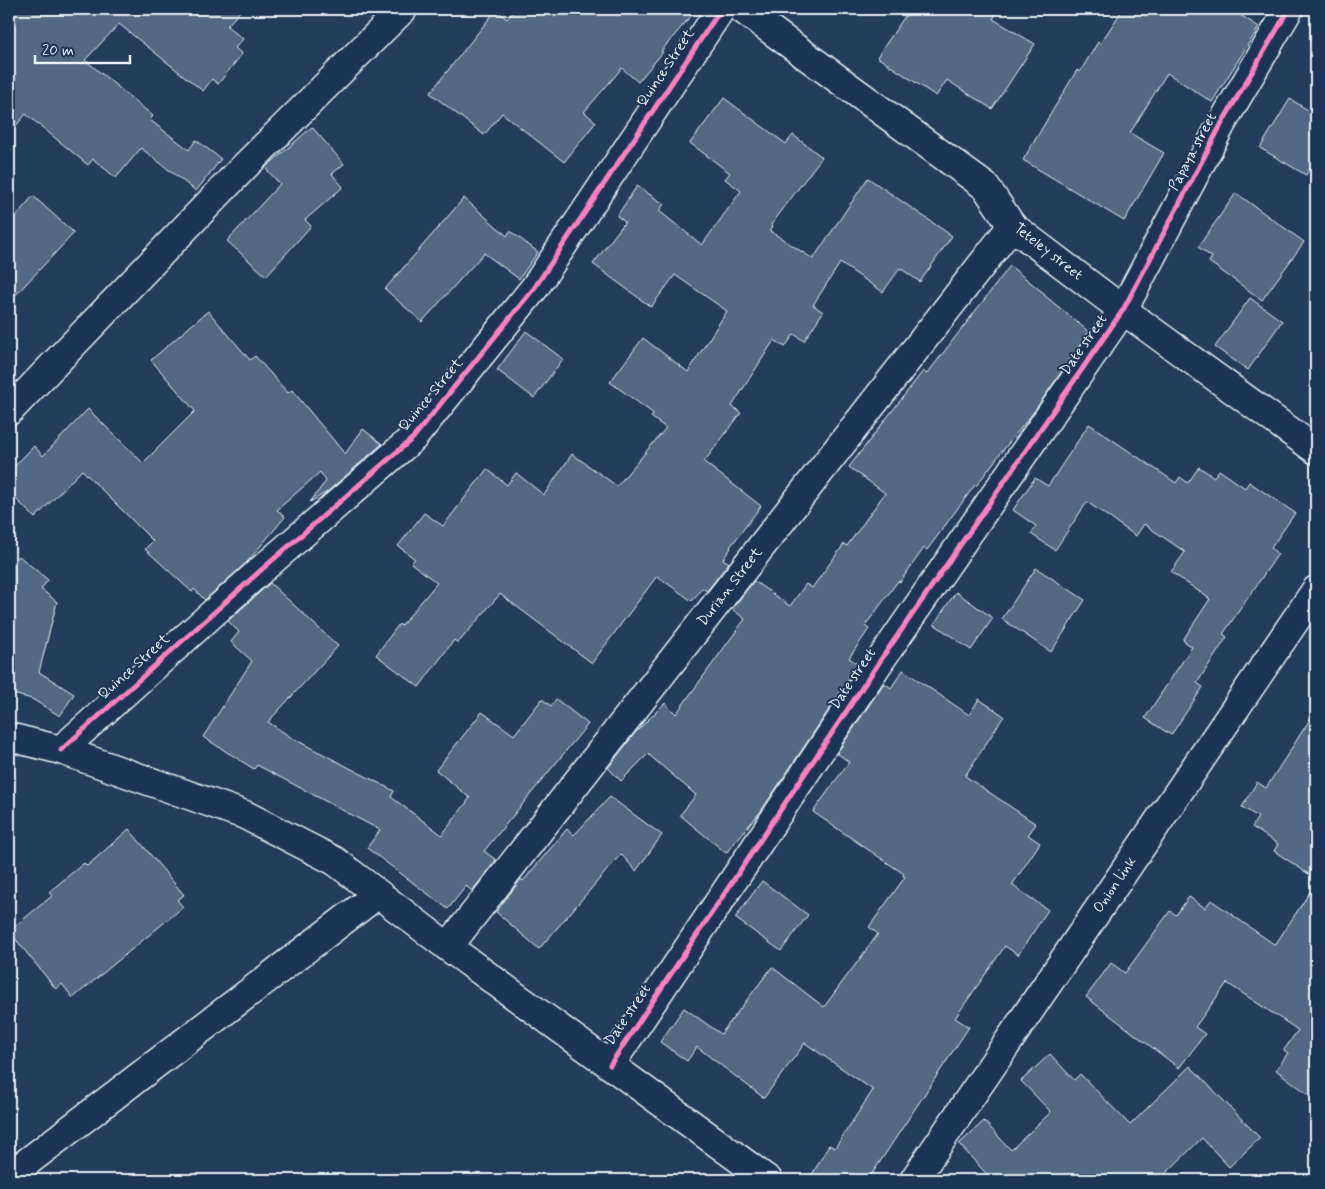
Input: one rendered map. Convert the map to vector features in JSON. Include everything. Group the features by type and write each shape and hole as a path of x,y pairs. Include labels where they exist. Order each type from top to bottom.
{"street":[{"path":"9,411 245,166 403,9"},
{"name":"Quince Street","path":"60,750 260,571 413,438 535,287 720,9"},
{"name":"Teteley street","path":"742,9 986,187 1012,226 1123,310 1316,450"},
{"name":"Papaya street","path":"1123,310 1222,123 1289,9"},
{"name":"Durian Street","path":"448,947 1012,226"},
{"name":"Date street","path":"610,1065 877,666 1123,310"},
{"name":"Onion link","path":"914,1180 1316,590"},
{"path":"9,737 60,750 245,815 335,861 448,947 768,1180"},
{"path":"9,1176 378,894"}],"building":[{"path":"9,9 242,9 227,26 243,39 235,48 242,54 218,84 212,79 203,91 119,24 85,60 153,116 150,120 189,150 196,140 221,159 196,191 141,148 116,178 93,159 88,165 26,114 9,134"},
{"path":"516,9 697,9 661,51 663,52 638,82 622,68 584,112 596,122 564,162 502,113 484,135 430,93 496,10 507,19"},
{"path":"910,9 999,9 993,19 1035,44 992,109 947,80 936,96 877,57"},
{"path":"1123,9 1231,9 1259,27 1212,102 1167,73 1130,133 1164,153 1124,221 1023,160 1077,70 1080,72 1098,42 1100,44"},
{"path":"724,98 786,144 793,135 822,157 771,225 773,226 770,231 813,259 868,178 952,236 920,282 900,268 883,292 840,263 813,305 823,312 804,341 794,334 785,347 774,340 732,406 741,413 704,462 761,506 730,547 723,559 729,563 707,591 702,588 692,601 657,576 592,663 500,594 458,643 454,640 419,687 376,655 399,624 401,626 437,583 411,563 415,559 398,546 424,513 443,526 487,469 507,485 516,473 544,495 572,454 617,486 666,428 651,417 654,414 610,382 643,338 688,372 727,311 675,275 651,307 593,264 625,222 617,216 637,186 664,204 659,211 702,245 741,191 725,179 730,173 690,143"},
{"path":"1290,99 1316,115 1316,158 1306,175 1260,148"},
{"path":"312,127 344,164 332,174 343,187 305,220 311,226 266,276 227,241 280,184 265,168"},
{"path":"1236,193 1304,242 1262,300 1209,262 1212,257 1198,247"},
{"path":"33,196 74,233 9,302 9,224"},
{"path":"464,198 507,236 510,231 538,252 519,279 484,253 422,322 385,289"},
{"path":"1010,266 1089,332 1033,413 975,485 927,550 924,548 865,626 869,629 849,658 859,665 761,811 726,853 680,815 696,795 648,754 621,781 608,768 635,733 665,703 676,714 745,619 732,609 754,581 790,606 806,584 812,588 844,544 847,546 885,493 849,467 923,371 927,374"},
{"path":"1250,298 1282,321 1248,370 1215,347"},
{"path":"208,311 250,360 255,356 288,393 292,390 345,454 363,429 382,444 327,492 310,502 326,481 320,472 277,510 285,517 247,562 205,600 194,589 192,592 145,549 153,541 82,470 35,518 9,492 9,472 34,446 43,456 88,409 143,463 195,411 151,360"},
{"path":"526,331 563,359 534,398 497,370"},
{"path":"1089,424 1176,483 1180,477 1188,483 1199,467 1214,477 1219,470 1245,488 1249,482 1295,513 1271,548 1278,554 1223,634 1227,637 1197,683 1203,687 1171,735 1145,718 1192,647 1183,640 1210,599 1171,572 1185,552 1144,524 1136,536 1087,502 1055,550 1031,534 1036,526 1013,510 1035,478 1048,486"},
{"path":"19,556 48,580 41,589 57,602 39,672 74,694 60,716 32,699 9,693 9,569"},
{"path":"1036,568 1085,600 1051,652 1002,619"},
{"path":"270,583 338,646 268,722 292,738 394,791 391,797 442,835 470,798 436,770 482,712 514,735 542,699 551,706 556,699 588,724 484,851 496,860 472,891 466,886 448,909 367,848 380,830 257,765 254,769 203,737 252,661 231,642 239,632 228,621"},
{"path":"956,592 993,618 971,650 934,624"},
{"path":"903,670 969,715 979,699 1004,716 965,776 1036,824 1028,835 1040,843 1012,885 1048,910 1018,955 1005,946 955,1018 969,1027 868,1180 809,1180 829,1145 835,1148 873,1090 805,1043 764,1098 697,1047 687,1061 660,1042 684,1008 721,1034 772,967 824,1007 878,934 869,927 905,877 903,876 904,874 813,812 849,762 837,753 884,683 891,688"},
{"path":"1316,710 1316,879 1274,851 1278,844 1252,827 1258,817 1242,807 1257,782 1266,788"},
{"path":"610,797 662,835 636,871 621,854 539,949 496,912 521,879 523,881 567,829 574,835"},
{"path":"129,829 184,895 177,900 183,907 73,998 62,984 56,989 9,931 52,896 49,892 84,863 87,866"},
{"path":"762,881 808,915 781,951 735,918"},
{"path":"1316,883 1316,1100 1276,1070 1288,1053 1284,1050 1298,1030 1227,983 1195,1027 1205,1034 1179,1068 1086,997 1111,963 1125,973 1170,911 1176,915 1189,897 1205,908 1211,900 1275,945"},
{"path":"1050,1054 1074,1080 1080,1074 1130,1125 1190,1066 1260,1138 1229,1167 1202,1138 1159,1180 992,1180 959,1144 984,1121 1011,1150 1051,1112 1021,1081"}],"cycle path":[{"path":"61,750 260,571 413,438 535,287 721,9"},
{"path":"610,1065 882,658 1123,310 1222,123 1289,9"}]}
